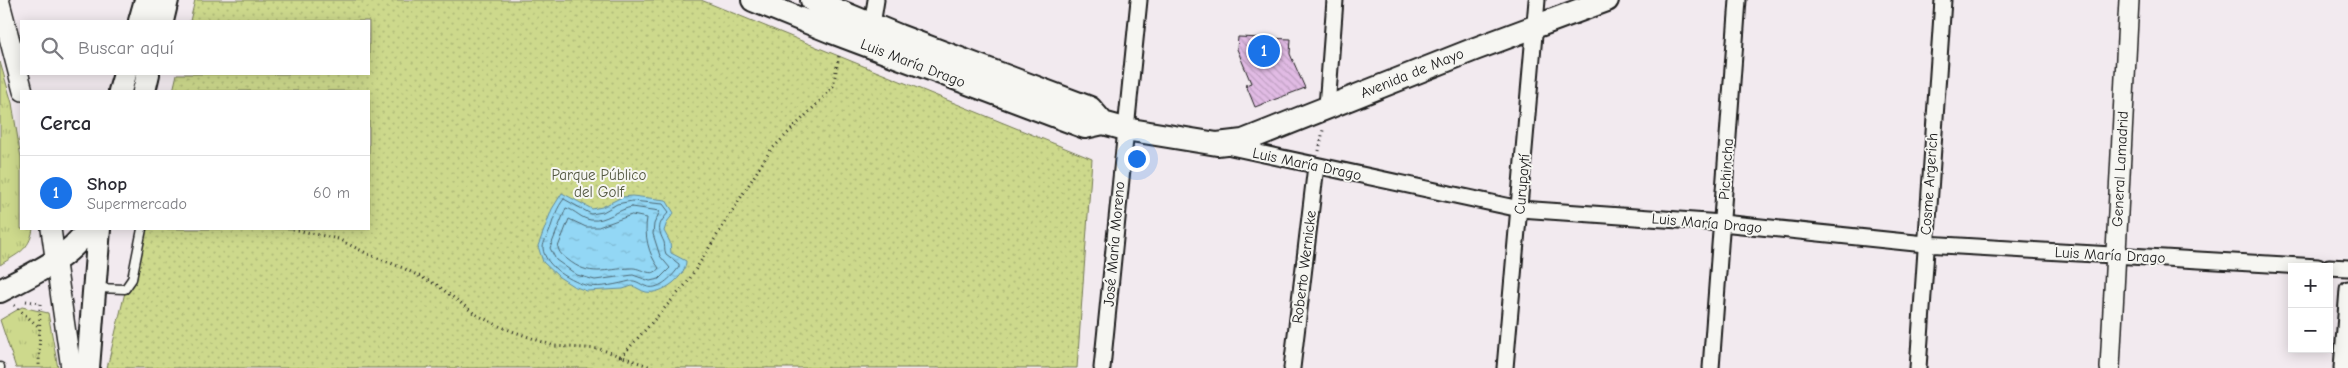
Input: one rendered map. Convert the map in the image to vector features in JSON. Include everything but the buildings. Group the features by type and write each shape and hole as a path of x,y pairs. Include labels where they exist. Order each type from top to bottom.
{"main road":[{"path":"140,20 146,0"},
{"path":"162,20 167,0"},
{"name":"Luis María Drago","path":"753,0 832,32 1085,127 1103,123 1125,129 1217,144"},
{"name":"Luis María Drago","path":"812,0 872,25 1090,108 1103,123"},
{"name":"Avenida de Mayo","path":"1217,144 1243,141 1607,0"},
{"path":"120,90 125,75"},
{"path":"144,90 148,75"},
{"path":"6,297 70,250 87,230"},
{"path":"88,368 99,230"}],"street":[{"path":"872,25 876,0"},
{"name":"José María Moreno","path":"1102,368 1139,0"},
{"path":"1327,107 1335,0"},
{"name":"Curupaytí","path":"1505,368 1520,209 1536,0"},
{"name":"Pichincha","path":"1710,368 1738,0"},
{"name":"Cosme Argerich","path":"1918,368 1943,0"},
{"name":"General Lamadrid","path":"2110,368 2129,0"},
{"path":"0,3 23,90"},
{"name":"Luis María Drago","path":"1217,144 1520,209 1722,223 1925,244 2288,265"},
{"name":"Roberto Wernicke","path":"1292,368 1316,166"},
{"path":"51,230 71,368"},
{"path":"2333,267 2348,268"},
{"path":"2342,368 2348,289"}],"lane":[{"path":"93,288 125,289 132,279 142,230"}],"path":[{"path":"621,357 687,283 770,150 833,86 838,61"},
{"path":"1316,166 1327,107"},
{"path":"298,230 338,239 370,255 403,268 437,285 474,314 542,343 600,349 654,368"},
{"path":"6,297 40,328"},
{"path":"39,368 40,303"}],"green space":[{"name":"Parque Público del Golf","path":"195,0 701,0 1092,159 1077,368 107,368 140,230 370,230 370,90 173,90 177,75 370,75 370,20 190,20"},
{"path":"0,62 12,103 20,152 20,230 33,230 26,247 0,265"},
{"path":"22,307 48,313 58,368 16,368 0,320"}],"water":[{"path":"562,193 592,209 602,207 622,197 632,196 666,200 674,213 667,222 664,231 670,242 671,253 686,261 685,267 678,279 666,288 652,292 632,286 623,289 587,291 573,286 559,277 543,262 538,246 552,209"}],"place":[{"name":"Shop","path":"1264,51"}]}
